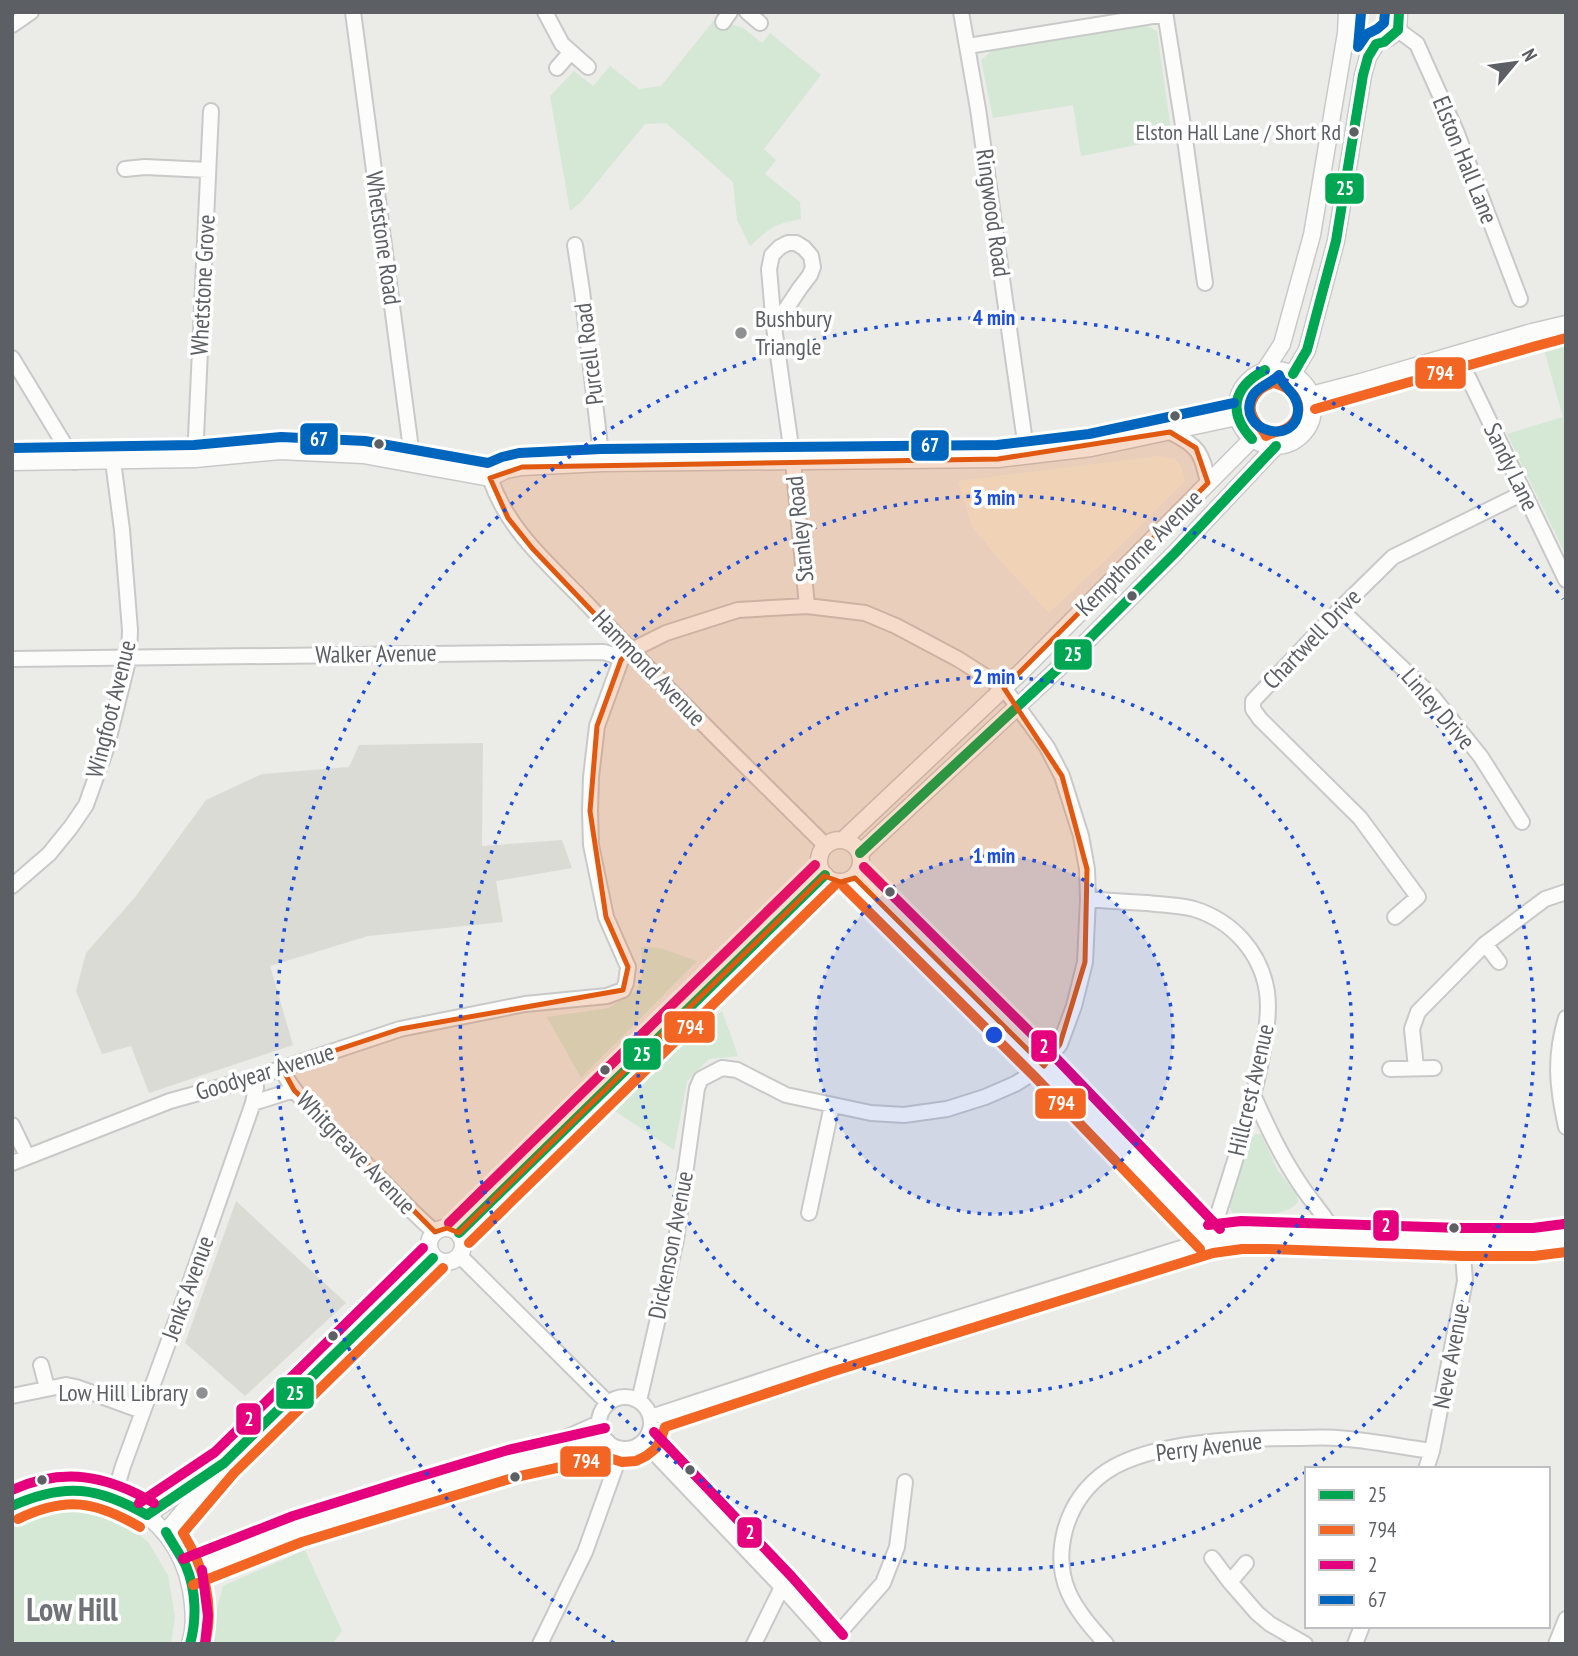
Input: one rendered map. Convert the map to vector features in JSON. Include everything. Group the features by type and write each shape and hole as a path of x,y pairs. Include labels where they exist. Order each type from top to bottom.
{"street":[{"path":"12,25 31,12"},
{"name":"Whetstone Road","path":"354,12 413,464"},
{"path":"545,12 562,44 588,67"},
{"path":"747,12 760,23"},
{"name":"Ringwood Road","path":"961,12 1027,456"},
{"path":"1265,370 1282,344 1312,235 1348,12"},
{"path":"1346,33 1376,44 1384,42 1398,30 1399,12"},
{"path":"968,46 1165,13 1205,284"},
{"name":"Elston Hall Lane","path":"1398,30 1417,44 1456,131 1520,299"},
{"path":"1293,374 1307,350 1336,241 1363,75 1368,57 1376,44"},
{"path":"557,68 570,53"},
{"name":"Whetstone Grove","path":"195,458 211,111"},
{"path":"125,169 145,167 208,170"},
{"name":"Stanley Road","path":"774,327 813,267 811,256 796,243 780,247 772,255 769,269 774,327 793,460 807,606"},
{"name":"Purcell Road","path":"575,245 602,463"},
{"path":"1311,395 1566,324"},
{"name":"Sandy Lane","path":"1457,355 1566,580"},
{"path":"12,358 75,462"},
{"path":"1281,369 1293,374 1307,387 1311,395 1313,412 1307,429 1290,443 1276,446 1259,443 1240,425 1237,417 1236,403 1243,385 1255,374 1265,370 1281,369"},
{"path":"12,462 195,458 280,451 363,455 490,478 506,470 522,467 602,463 998,459 1091,448 1237,417"},
{"path":"1170,432 1188,440 1196,449 1203,460 1208,483"},
{"name":"Kempthorne Avenue","path":"843,839 1004,688 1252,439"},
{"name":"Kempthorne Avenue","path":"860,853 1076,652 1276,446"},
{"name":"Wingfoot Avenue","path":"12,886 49,854 86,805 106,749 129,657 130,629 122,530 113,461"},
{"name":"Hammond Avenue","path":"490,478 496,497 508,517 626,656 825,845"},
{"name":"Chartwell Drive","path":"1395,918 1418,897 1360,818 1260,719 1253,709 1253,701 1393,556 1523,493"},
{"path":"626,656 666,633 738,610 807,606 865,614 896,625 1004,688 1047,747 1062,776 1081,836 1087,869 1088,899 1085,962 1074,1006 1060,1044 1044,1066 1015,1084 947,1109 905,1115 871,1113 832,1105 809,1213"},
{"name":"Linley Drive","path":"1340,608 1433,697 1480,757 1521,822"},
{"name":"Walker Avenue","path":"12,659 604,652 626,656"},
{"name":"Goodyear Avenue","path":"12,1163 170,1101 253,1078 400,1029 525,1003 615,994 623,990 628,967 606,917 593,853 590,811 597,726 626,656"},
{"path":"843,839 854,844 860,853 861,864 854,877 846,881 836,881 825,875 819,860 825,845 843,839"},
{"path":"459,1233 825,875"},
{"path":"854,877 1044,1066 1210,1239"},
{"path":"1416,1068 1412,1029 1418,1012 1485,944 1545,899 1566,892"},
{"name":"Hillcrest Avenue","path":"1088,899 1195,909 1234,932 1251,948 1262,969 1269,1016 1254,1097 1210,1239"},
{"path":"1485,944 1499,962"},
{"path":"1566,1018 1557,1062 1559,1095 1566,1127"},
{"name":"Whitgreave Avenue","path":"282,1068 293,1090 435,1232"},
{"name":"Dickenson Avenue","path":"639,1401 676,1240 697,1087 701,1079 722,1068 737,1070 786,1095 832,1105"},
{"path":"1390,1069 1434,1068"},
{"name":"Jenks Avenue","path":"114,1497 142,1411 253,1103 256,1087 253,1078"},
{"path":"253,1103 293,1090"},
{"path":"1254,1097 1278,1149 1302,1188 1331,1224 1337,1238"},
{"path":"12,1125 27,1156"},
{"path":"447,1228 459,1233 465,1244 460,1256 446,1262 433,1258 429,1244 435,1232 447,1228"},
{"path":"651,1417 1210,1239 1241,1235 1462,1242 1534,1242 1566,1238"},
{"name":"Neve Avenue","path":"1427,1467 1465,1281 1462,1242"},
{"path":"460,1256 608,1403"},
{"path":"166,1532 224,1463 433,1258"},
{"path":"41,1365 47,1388"},
{"path":"12,1396 66,1385 142,1411"},
{"path":"619,1397 626,1397 639,1401 649,1410 651,1431 644,1442 633,1448 622,1449 608,1443 599,1423 601,1413 608,1403 619,1397"},
{"path":"512,1463 599,1423"},
{"name":"Perry Avenue","path":"1106,1644 1083,1618 1062,1581 1061,1546 1070,1513 1080,1495 1107,1471 1136,1457 1157,1451 1257,1438 1336,1438 1432,1451"},
{"path":"644,1442 832,1643 883,1583 897,1548 905,1482"},
{"path":"188,1572 297,1529 512,1463 608,1443"},
{"path":"540,1644 585,1552 622,1449"},
{"path":"147,1515 224,1463"},
{"path":"12,1506 39,1494 74,1489 114,1497 147,1515 166,1532 188,1572 194,1616 190,1644"},
{"path":"1212,1558 1263,1619 1305,1644"},
{"path":"1230,1582 1246,1563"},
{"path":"754,1644 782,1587"},
{"path":"1556,1644 1566,1619"},
{"path":"1354,1644 1361,1628"}],"highlighted area":[{"path":"1170,432 1196,448 1208,483 1004,688 1062,776 1087,869 1085,962 1060,1044 1044,1066 855,878 841,882 824,876 459,1233 447,1228 435,1232 294,1090 282,1068 400,1029 623,990 628,967 606,917 590,811 597,726 621,660 630,651 532,548 508,518 490,478 522,467 998,459"}],"shaded area":[{"path":"1159,456 1175,459 1181,466 1185,481 1049,613 972,526 958,481"},
{"path":"483,743 482,846 562,840 572,868 496,881 503,922 368,936 270,966 293,1045 149,1093 131,1046 102,1054 76,991 86,953 136,896 206,800 262,774 349,767 359,745"},
{"path":"236,1201 346,1303 245,1396 185,1343"}],"green space":[{"path":"715,19 743,28 762,43 770,33 821,75 764,149 776,160 765,174 800,202 801,219 773,228 750,246 737,220 733,182 666,123 645,124 581,202 570,211 550,96 574,71 593,86 610,66 639,89 661,86"},
{"path":"1147,26 1157,31 1172,138 1081,156 1073,105 993,118 981,60 994,49"},
{"path":"1566,341 1566,555 1507,434 1563,417 1543,346"},
{"path":"641,947 660,948 697,961 581,1078 547,1017 609,1008 637,990 643,972"},
{"path":"722,1011 738,1056 709,1059 687,1081 674,1150 612,1109"},
{"path":"1261,1134 1278,1171 1297,1194 1298,1202 1277,1213 1233,1213 1228,1205 1252,1137"},
{"path":"56,1506 89,1508 124,1522 148,1542 168,1575 175,1617 171,1644 12,1644 12,1522 32,1512"},
{"path":"305,1550 342,1631 332,1644 208,1644 223,1586"}],"transit line":[{"name":"67","path":"1361,13 1358,47 1367,34 1384,23 1385,12"},
{"name":"25","path":"1293,374 1307,350 1336,241 1368,57 1376,44 1384,42 1398,30 1399,12"},
{"name":"794","path":"1315,409 1566,338"},
{"name":"25","path":"1252,439 1239,419 1237,401 1246,384 1265,370"},
{"name":"67","path":"1279,375 1293,394 1298,408 1296,420 1289,428 1279,431 1259,426 1252,418 1249,408 1253,395 1279,375"},
{"name":"794","path":"1274,383 1292,394 1296,399 1298,412 1291,425 1266,436 1253,417 1251,405 1259,391 1274,383"},
{"name":"67","path":"12,448 194,445 281,437 365,441 488,463 519,453 601,449 997,445 1089,434 1234,403"},
{"name":"25","path":"860,853 1076,652 1276,446"},
{"name":"2","path":"449,1223 815,865"},
{"name":"2","path":"864,867 1054,1056 1220,1229"},
{"name":"25","path":"459,1233 825,875"},
{"name":"794","path":"469,1243 835,885"},
{"name":"794","path":"844,887 1034,1076 1200,1249"},
{"name":"2","path":"1208,1225 1241,1221 1533,1228 1564,1224"},
{"name":"2","path":"139,1503 215,1452 423,1248"},
{"name":"794","path":"193,1585 302,1542 516,1477 606,1457 622,1462 636,1461 655,1449 665,1427 831,1372 1213,1253 1242,1249 1462,1256 1534,1256 1566,1252"},
{"name":"25","path":"147,1515 224,1463 433,1258"},
{"name":"794","path":"205,1644 209,1614 206,1586 197,1559 183,1533 234,1473 443,1268"},
{"name":"2","path":"183,1559 293,1516 408,1480 508,1450 605,1428"},
{"name":"2","path":"654,1432 792,1577 843,1635"},
{"name":"2","path":"12,1490 49,1478 84,1477 119,1486 154,1503"},
{"name":"25","path":"12,1506 49,1493 81,1491 113,1498 147,1515"},
{"name":"794","path":"18,1519 51,1507 80,1505 109,1512 140,1527"},
{"name":"25","path":"166,1532 186,1566 192,1585 194,1615 190,1644"},
{"name":"2","path":"202,1570 208,1616 205,1644"}],"place":[{"name":"Elston Hall Lane / Short Rd","path":"1354,132"},
{"name":"Bushbury Triangle","path":"741,333"},
{"name":"Low Hill Library","path":"202,1393"}],"district":[{"name":"Low Hill","path":"72,1610"}]}
